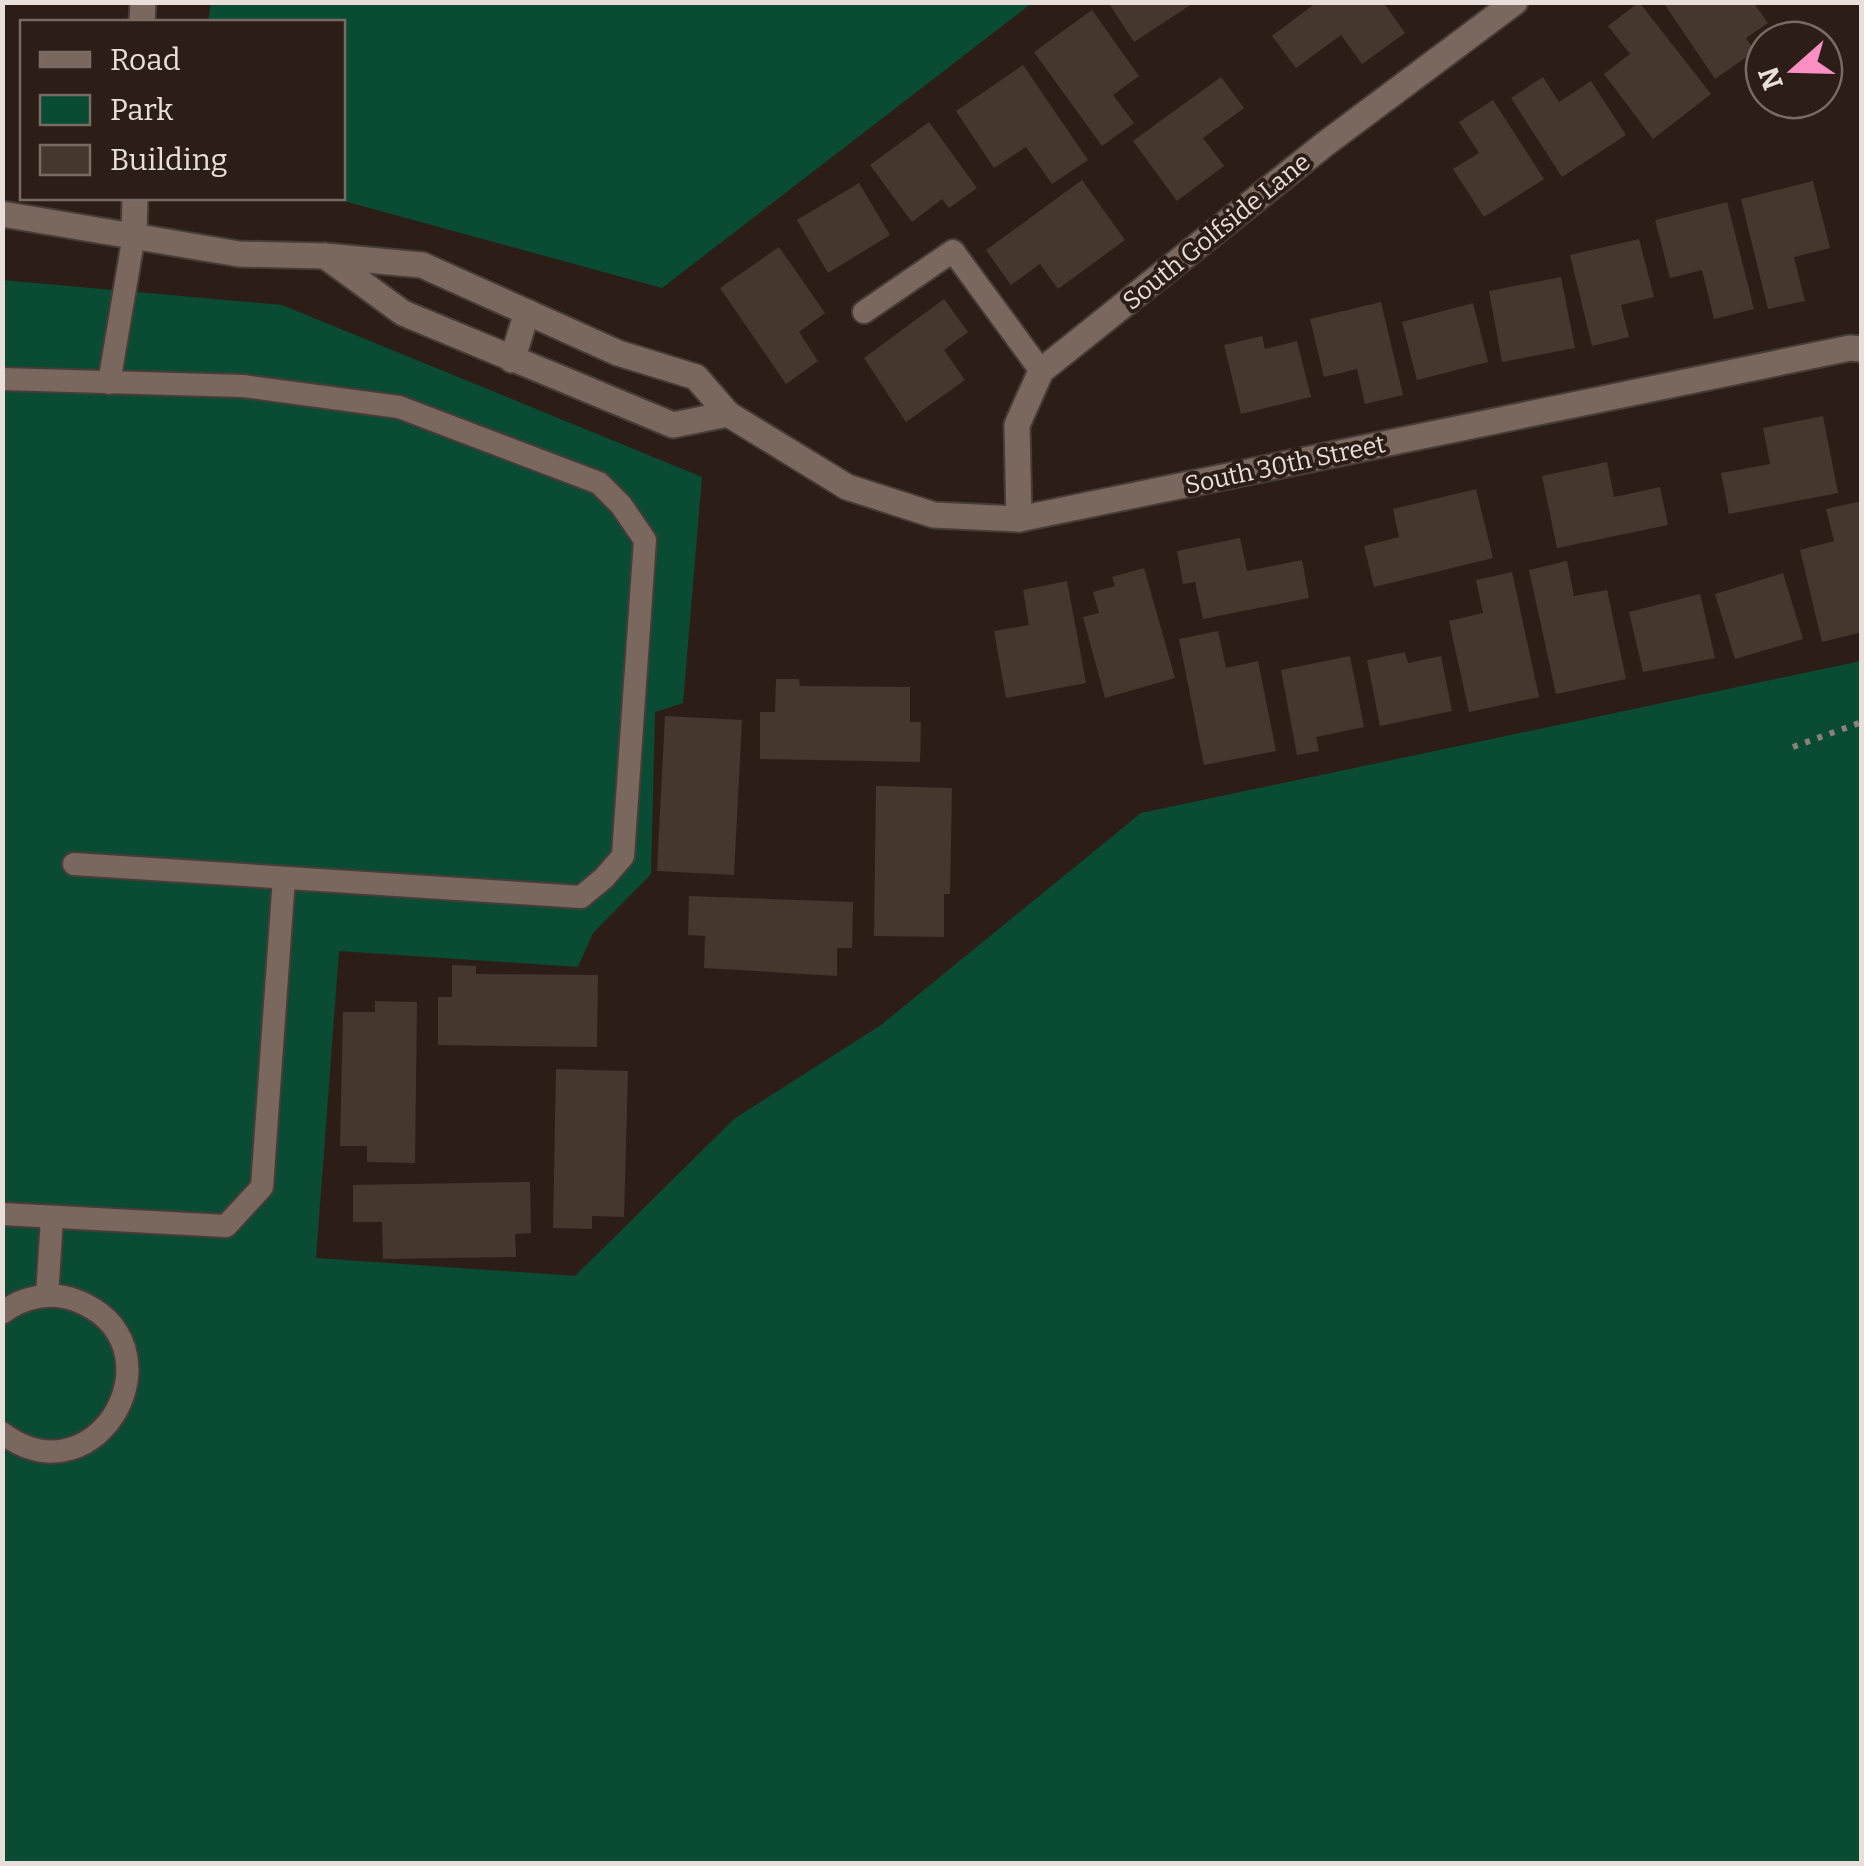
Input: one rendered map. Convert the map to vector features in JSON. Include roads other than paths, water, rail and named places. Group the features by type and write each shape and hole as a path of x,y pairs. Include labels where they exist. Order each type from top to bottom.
{"street":[{"name":"South Golfside Lane","path":"1019,519 1017,425 1042,372 1325,144 1515,2"},
{"path":"134,234 135,200"},
{"name":"South 30th Street","path":"2,214 238,254 325,256 422,265 618,352 696,378 728,414 847,487 934,514 1019,519 1862,348"},
{"path":"325,256 403,313 674,425 728,414"},
{"path":"512,360 527,312"}],"lane":[{"path":"110,383 134,234"},
{"path":"864,312 953,251 1042,372"},
{"path":"2,378 243,386 399,407 599,482 645,540 623,856 581,896 74,864"},
{"path":"2,1214 226,1226 262,1187 284,878"},
{"path":"47,1296 52,1218"},
{"path":"2,1313 26,1300 47,1296 70,1298 90,1306 114,1329 127,1359 128,1380 123,1402 112,1421 97,1436 78,1446 57,1451 36,1449 14,1442 2,1433"}]}
